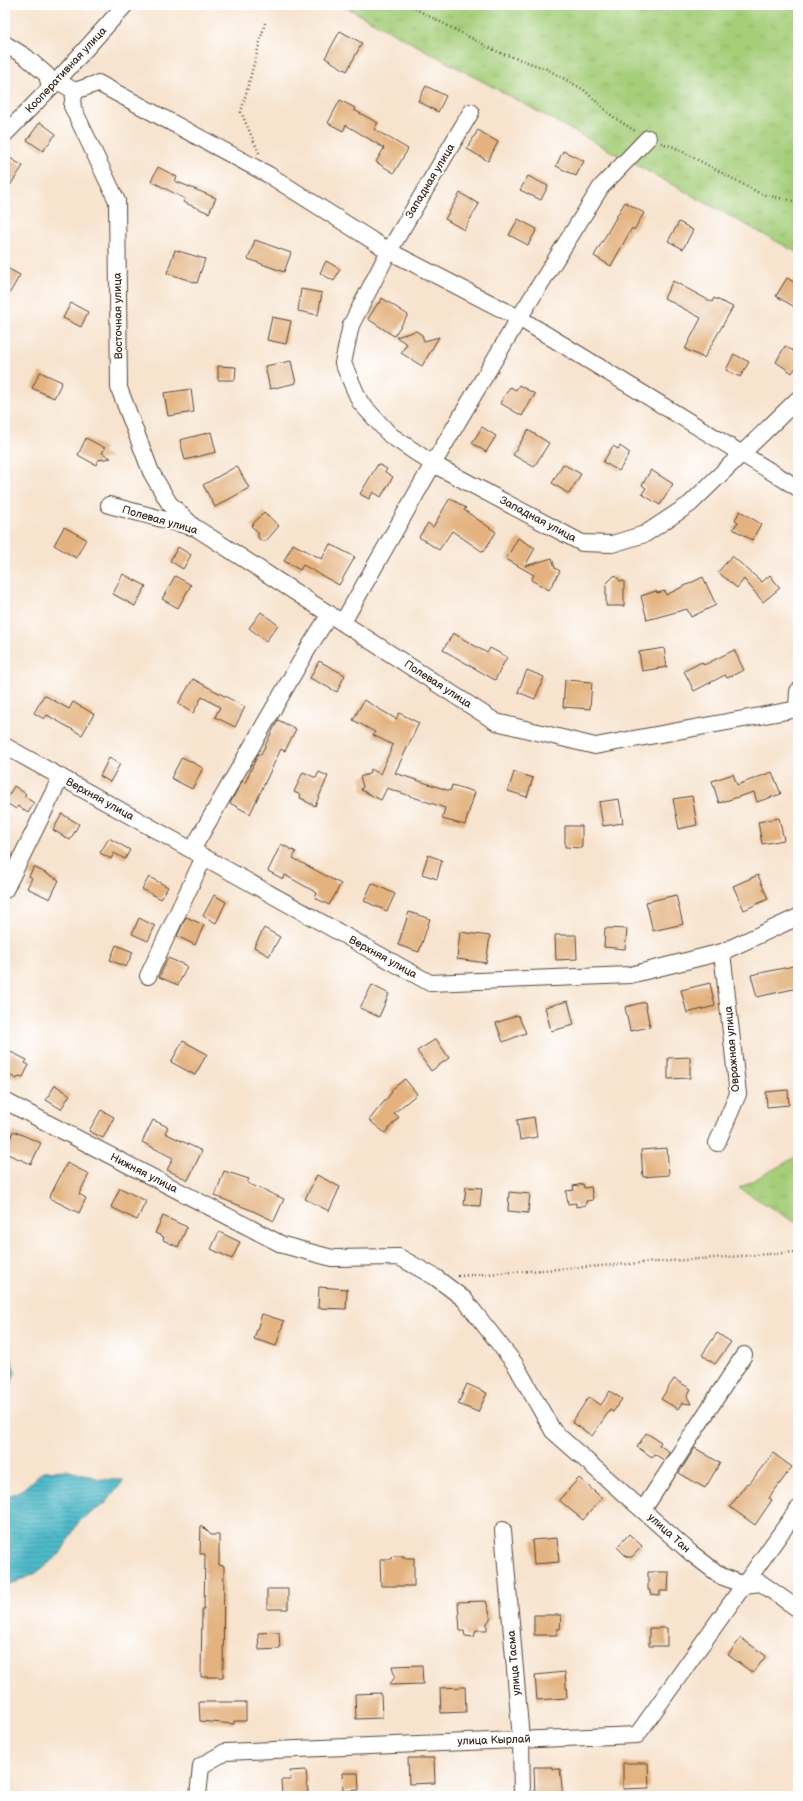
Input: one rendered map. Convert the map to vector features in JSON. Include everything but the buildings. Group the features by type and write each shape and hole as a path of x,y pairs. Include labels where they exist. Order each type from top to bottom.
{"street":[{"name":"Кооперативная улица","path":"5,134 54,85 125,5"},
{"path":"5,44 26,57 47,75 54,85 75,91 98,83 269,175 389,251 519,318 798,488"},
{"name":"Восточная улица","path":"75,91 72,106 117,201 119,388 151,472 169,503 196,528"},
{"name":"Западная улица","path":"472,112 389,251 350,325 343,364 360,402 390,435 433,464 582,542 612,544 646,534 690,504 798,399"},
{"path":"148,976 198,853 309,647 337,618 433,464 519,318 601,187 648,138"},
{"name":"Полевая улица","path":"109,505 196,528 496,722 595,746 798,709"},
{"path":"798,691 798,709"},
{"name":"Верхняя улица","path":"5,746 430,983 630,975 722,952 798,917"},
{"path":"5,890 61,777"},
{"name":"Овражная улица","path":"717,1143 738,1094 722,952"},
{"name":"Нижняя улица","path":"5,1101 282,1245 332,1258 399,1257 435,1278"},
{"name":"улица Тан","path":"435,1278 464,1299 510,1358 553,1431 691,1553 721,1576 744,1586 761,1583 798,1609"},
{"path":"643,1510 744,1355"},
{"path":"744,1586 798,1509"},
{"name":"улица Тасма","path":"503,1530 521,1739 522,1796"},
{"name":"улица Кырлай","path":"198,1796 201,1766 225,1752 637,1735 744,1586"}],"path":[{"path":"408,5 498,52"},
{"path":"260,154 241,112 265,23"},
{"path":"435,1278 798,1252"}],"green space":[{"path":"342,5 798,5 798,253"},
{"path":"798,1156 798,1224 739,1188"}],"water":[{"path":"5,1334 15,1373 5,1397"},
{"path":"65,1470 101,1479 124,1480 106,1503 79,1521 60,1554 36,1573 5,1587 5,1498 23,1489 43,1471"}]}
